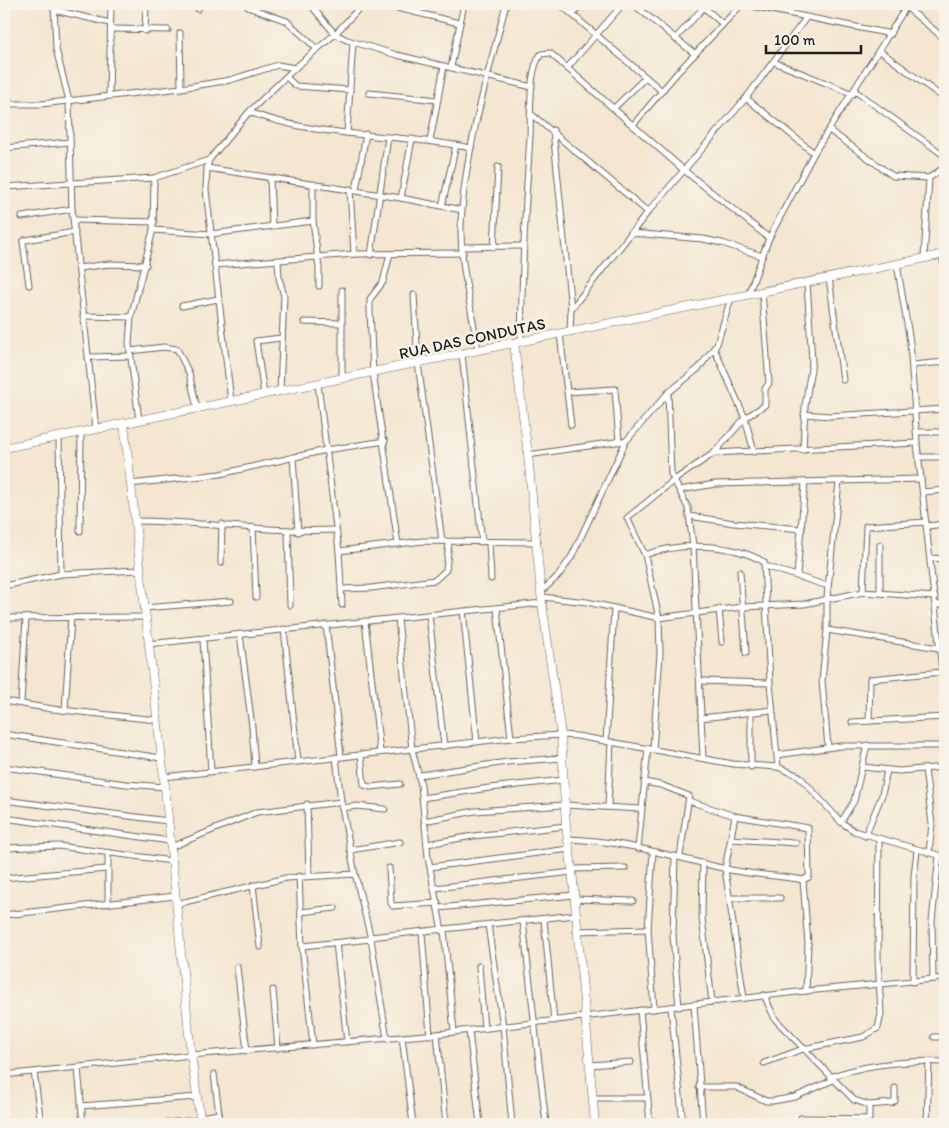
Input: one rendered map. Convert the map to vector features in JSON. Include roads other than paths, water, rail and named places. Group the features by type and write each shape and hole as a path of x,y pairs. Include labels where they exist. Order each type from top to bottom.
{"street":[{"path":"54,4 56,49 69,101 70,185 96,429"},
{"path":"109,95 111,4"},
{"path":"145,31 146,4"},
{"path":"313,4 314,9 335,34 353,42 532,87"},
{"path":"231,401 206,190 209,160 249,112 286,76 335,34 363,4"},
{"path":"381,4 459,24"},
{"path":"451,67 464,4"},
{"path":"478,350 463,250 462,210 471,148 506,4"},
{"path":"560,4 662,91"},
{"path":"573,14 581,4"},
{"path":"567,68 623,4"},
{"path":"633,4 695,54"},
{"path":"633,125 742,4 891,34"},
{"path":"675,39 702,6 723,24"},
{"path":"748,295 769,238 814,153 907,6 945,39"},
{"path":"248,7 287,21 317,49"},
{"path":"54,10 111,26 145,31 168,30"},
{"path":"571,309 648,212 746,98 806,18"},
{"path":"180,33 181,88"},
{"path":"347,133 353,42"},
{"path":"880,51 945,99"},
{"path":"595,1124 572,871 564,805 561,735 542,597 518,342 532,87 537,59 541,54 550,53 685,171 769,238"},
{"path":"774,62 854,92 945,156"},
{"path":"4,104 41,104 181,88 230,80 278,65 295,68"},
{"path":"430,141 444,66"},
{"path":"286,76 296,86 350,90"},
{"path":"614,108 646,77"},
{"path":"369,93 438,100"},
{"path":"746,98 814,153"},
{"path":"249,112 297,127 430,141 471,148"},
{"path":"531,114 553,130 648,212"},
{"path":"553,130 571,309 570,332"},
{"path":"829,130 893,176 929,178 945,167"},
{"path":"354,254 353,190 366,134"},
{"path":"371,255 388,137"},
{"path":"401,198 412,139"},
{"path":"4,148 70,142"},
{"path":"442,206 456,145"},
{"path":"4,188 154,178 209,160"},
{"path":"494,247 498,167"},
{"path":"207,168 380,194 462,210"},
{"path":"139,420 130,354 131,317 146,265 153,230 154,178"},
{"path":"270,178 272,227"},
{"path":"924,258 929,178"},
{"path":"313,184 313,221 318,258 319,286"},
{"path":"22,217 72,209"},
{"path":"74,220 154,222"},
{"path":"153,230 211,234 313,221"},
{"path":"29,285 23,242 25,240 75,232"},
{"path":"631,234 722,242 762,256"},
{"path":"215,265 354,254 371,255 523,246"},
{"path":"390,254 383,282 370,299 373,373 385,441 398,544"},
{"path":"943,255 945,266"},
{"name":"RUA DAS CONDUTAS","path":"4,448 943,255"},
{"path":"278,261 279,278 284,296 280,391"},
{"path":"79,268 109,264 146,265"},
{"path":"897,264 912,365 917,444 945,697"},
{"path":"829,278 843,380"},
{"path":"803,450 804,414 812,362 807,282"},
{"path":"342,290 342,378"},
{"path":"638,849 644,782 659,672 659,618 644,555 627,518 673,481 714,454 745,418 764,406 765,389 769,383 762,292"},
{"path":"414,295 418,363 442,541"},
{"path":"542,597 572,556 626,441 668,393 699,368 714,348 722,332 731,298"},
{"path":"182,306 218,300"},
{"path":"83,316 131,317"},
{"path":"304,322 341,323"},
{"path":"560,334 571,425"},
{"path":"264,394 256,341 281,338"},
{"path":"88,358 130,354 164,347 177,349 189,373 197,408"},
{"path":"714,348 745,418 754,452"},
{"path":"462,354 482,542"},
{"path":"912,365 945,362"},
{"path":"318,384 339,551 342,604"},
{"path":"567,392 615,389 619,442"},
{"path":"668,393 670,465 673,481 680,490 689,516 693,545 703,758"},
{"path":"804,414 830,416 945,409"},
{"path":"124,423 130,484 136,520 139,570 162,758 191,1056 200,1120"},
{"path":"80,531 81,432"},
{"path":"917,432 945,432"},
{"path":"59,437 61,574"},
{"path":"130,484 220,474 326,450 385,441"},
{"path":"528,454 626,441"},
{"path":"714,454 917,444"},
{"path":"919,457 945,456"},
{"path":"293,458 298,532"},
{"path":"680,490 715,484 921,479"},
{"path":"797,575 805,482"},
{"path":"828,747 822,681 828,630 828,586 839,482"},
{"path":"923,492 945,490"},
{"path":"689,516 741,524 802,529"},
{"path":"136,520 222,524 298,532 335,530"},
{"path":"221,563 222,524"},
{"path":"863,592 866,526 945,524"},
{"path":"253,528 256,597"},
{"path":"288,531 290,605"},
{"path":"339,551 442,541 489,543 538,542"},
{"path":"342,589 371,588 435,580 446,570 449,542"},
{"path":"489,543 491,579"},
{"path":"644,555 658,550 693,545 734,552 764,560 770,684 778,767"},
{"path":"880,545 880,592"},
{"path":"930,558 945,559"},
{"path":"765,566 828,586"},
{"path":"4,586 61,574 139,570"},
{"path":"740,572 746,653"},
{"path":"148,644 497,608 542,597 587,602 659,618 742,606 804,604 863,592 935,597"},
{"path":"4,618 71,617 144,612 231,601"},
{"path":"935,604 945,606"},
{"path":"497,608 510,738"},
{"path":"608,807 608,741 614,609"},
{"path":"719,609 722,642"},
{"path":"463,611 477,742"},
{"path":"429,615 444,746"},
{"path":"64,710 71,617"},
{"path":"21,703 26,618"},
{"path":"398,619 412,750 420,775 430,867 443,930 454,1032"},
{"path":"365,621 380,752"},
{"path":"326,625 339,757 341,805 370,938 387,1038"},
{"path":"284,629 298,761"},
{"path":"828,630 940,648"},
{"path":"240,634 252,727 255,767"},
{"path":"203,639 211,771"},
{"path":"869,721 870,679 942,672"},
{"path":"700,682 770,684"},
{"path":"4,701 64,710 157,720"},
{"path":"701,718 772,710"},
{"path":"751,712 751,767"},
{"path":"852,722 945,717"},
{"path":"4,734 162,758"},
{"path":"164,777 510,738 561,735 650,748 751,767 778,767 799,776 841,822 854,831 879,840 942,856 932,921 933,979"},
{"path":"841,822 852,808 867,745"},
{"path":"777,755 828,747 867,745 945,746"},
{"path":"361,754 364,785 370,787 400,784"},
{"path":"420,775 507,762 562,758"},
{"path":"4,767 126,784 165,787"},
{"path":"863,767 887,770 945,767"},
{"path":"925,769 932,824 930,853"},
{"path":"865,836 882,795 887,770"},
{"path":"422,798 564,780"},
{"path":"644,782 661,785 688,795 689,802 678,856 673,936 679,1007"},
{"path":"4,800 168,821"},
{"path":"568,839 590,840 678,856 725,869 803,880 809,877 808,828 735,816 689,802"},
{"path":"307,804 309,875"},
{"path":"4,818 170,844 245,815 307,804 385,809"},
{"path":"424,821 475,811 564,805 641,809"},
{"path":"735,816 725,869 731,898 744,998"},
{"path":"427,844 473,836 566,826"},
{"path":"731,839 796,842"},
{"path":"764,1063 803,1049 870,1034 878,1028 881,1020 879,985 879,840"},
{"path":"350,850 400,842"},
{"path":"4,848 58,846 172,862"},
{"path":"430,867 569,849"},
{"path":"913,982 914,876 917,850"},
{"path":"653,852 648,929 654,1009"},
{"path":"108,854 108,903"},
{"path":"703,863 702,918 712,1002"},
{"path":"388,868 393,906 438,906 574,897 633,901"},
{"path":"435,888 572,871 625,868"},
{"path":"4,878 107,869"},
{"path":"4,915 108,903 176,900 299,876 355,874"},
{"path":"299,876 302,946 313,1046"},
{"path":"803,880 808,944 806,991"},
{"path":"253,885 260,947"},
{"path":"731,898 780,898"},
{"path":"301,912 335,908"},
{"path":"302,946 336,944 370,938 575,916"},
{"path":"544,920 554,1021"},
{"path":"523,922 546,1124"},
{"path":"488,925 503,1026 512,1124"},
{"path":"576,931 648,929"},
{"path":"422,933 430,1035"},
{"path":"336,944 347,1042"},
{"path":"479,966 484,1029"},
{"path":"237,967 247,1051"},
{"path":"4,1075 469,1031 536,1024 584,1016 671,1008 764,995 945,978"},
{"path":"273,990 278,1048"},
{"path":"764,995 775,1019 854,1100 869,1105 894,1103 895,1088"},
{"path":"694,1005 702,1124"},
{"path":"671,1008 683,1124"},
{"path":"640,1010 650,1124"},
{"path":"469,1031 480,1124"},
{"path":"437,1034 446,1124"},
{"path":"402,1037 413,1124"},
{"path":"934,1037 945,1037"},
{"path":"699,1087 736,1087 766,1101 773,1102 795,1097 832,1078 859,1068 906,1061 945,1062"},
{"path":"927,1124 929,1061"},
{"path":"590,1065 631,1062"},
{"path":"78,1068 83,1124"},
{"path":"34,1072 42,1124"},
{"path":"214,1074 220,1124"},
{"path":"81,1106 197,1096"},
{"path":"593,1098 648,1098"},
{"path":"801,1118 869,1119 869,1105"},
{"path":"156,1124 200,1120 219,1114"}]}
